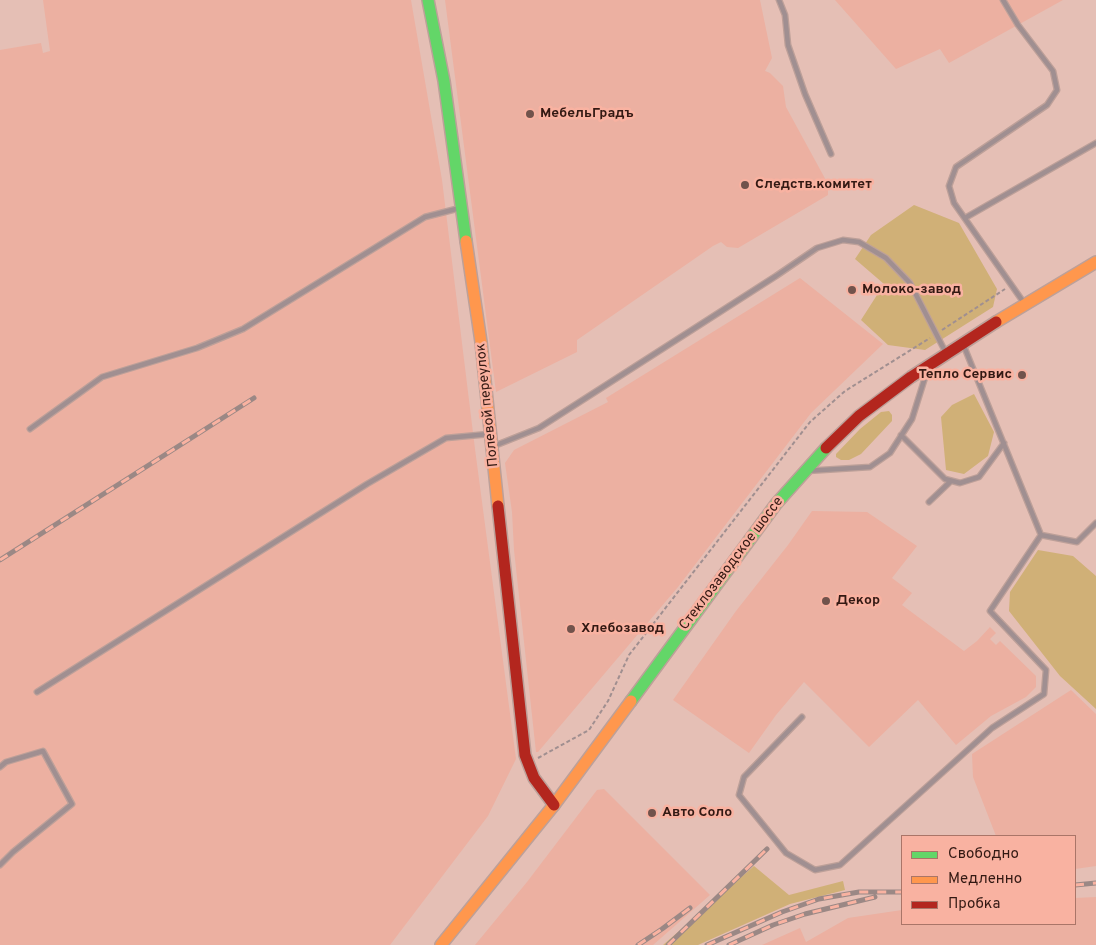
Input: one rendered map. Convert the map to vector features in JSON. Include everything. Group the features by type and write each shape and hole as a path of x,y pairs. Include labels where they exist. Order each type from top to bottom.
{"main road":[{"name":"Полевой переулок","path":"428,0 444,81 481,342 526,755 534,778 554,805"},
{"name":"Стеклозаводское шоссе","path":"446,944 554,805 776,504 802,472 859,416 881,398 963,343 1096,262"}],"lane":[{"path":"779,0 785,15 788,45 805,94 831,154"},
{"path":"1003,0 1018,25 1053,71 1057,90 1047,105 956,167 949,186 954,204 1025,304"},
{"path":"965,218 1096,143"},
{"path":"30,429 102,377 197,348 244,329 425,216 461,208"},
{"path":"492,446 539,428 817,248 843,240 859,242 886,258 910,284 946,354"},
{"path":"963,343 1041,535"},
{"path":"802,472 870,467 890,453 912,419 930,365"},
{"path":"38,692 367,484 446,438 491,434"},
{"path":"901,435 945,479 960,483 979,478 1004,443"},
{"path":"928,502 951,481"},
{"path":"1041,535 1077,542 1096,523"},
{"path":"802,718 744,778 739,795 786,853 815,870 840,865 992,728 1044,694 1046,670 990,611 1041,535"},
{"path":"0,767 6,762 42,752 72,804 13,852 0,865"}],"path":[{"path":"529,763 589,730 608,701 629,655 810,422 845,391 1012,286"}],"shaded area":[{"path":"43,0 411,0 442,180 516,759 488,816 390,945 0,945 0,50 41,43 43,53 50,51"},
{"path":"445,0 760,0 772,58 765,71 770,73 783,86 786,107 828,184 828,195 738,248 727,247 721,242 713,246 577,340 577,352 496,392"},
{"path":"835,0 1063,0 949,63 940,49 896,69"},
{"path":"914,205 959,223 997,289 993,307 925,350 888,345 861,320 884,284 855,259 871,235"},
{"path":"800,278 883,344 811,413 678,587 538,752 536,752 514,550 512,512 505,463 514,450 608,402 606,398"},
{"path":"974,394 994,432 988,456 964,474 946,470 941,417 952,405"},
{"path":"889,411 892,415 892,421 861,454 849,460 841,460 836,457 836,454 860,429 881,412"},
{"path":"812,511 867,512 917,546 892,578 912,593 902,605 964,651 990,627 996,633 990,639 996,645 1000,641 1036,676 1036,687 1026,697 991,716 956,745 918,700 869,747 804,682 776,715 749,753 673,700 736,611"},
{"path":"1038,550 1073,556 1096,576 1096,709 1060,676 1009,611 1010,592"},
{"path":"1071,690 1096,714 1096,866 1076,869 1076,835 996,835 973,777 972,754"},
{"path":"604,789 710,895 653,945 475,945 527,882 597,790"},
{"path":"754,866 789,895 843,881 845,890 790,904 698,945 663,945"},
{"path":"1096,897 1096,945 762,945 800,928 806,942 848,918 901,910 901,925 1076,925 1076,898"}],"railway":[{"path":"0,560 254,398"},
{"path":"668,945 767,849"},
{"path":"1076,885 1096,883"},
{"path":"707,945 782,912 819,899 859,892 901,892"},
{"path":"729,945 773,925 805,914 875,897"},
{"path":"638,945 690,908"}],"traffic: fast":[{"path":"428,0 444,81 466,241"},
{"path":"631,701 776,504 826,448"}],"traffic: slow":[{"path":"466,241 481,342 498,506"},
{"path":"996,322 1096,262"},
{"path":"441,945 554,805 631,701"}],"traffic: jam":[{"path":"826,448 859,416 911,377 996,322"},
{"path":"498,506 525,755 534,778 554,805"}],"place":[{"name":"МебельГрадъ","path":"530,114"},
{"name":"Следств.комитет","path":"745,185"},
{"name":"Молоко-завод","path":"852,290"},
{"name":"Тепло Сервис","path":"1022,375"},
{"name":"Декор","path":"826,601"},
{"name":"Хлебозавод","path":"571,629"},
{"name":"Авто Соло","path":"652,813"}]}
